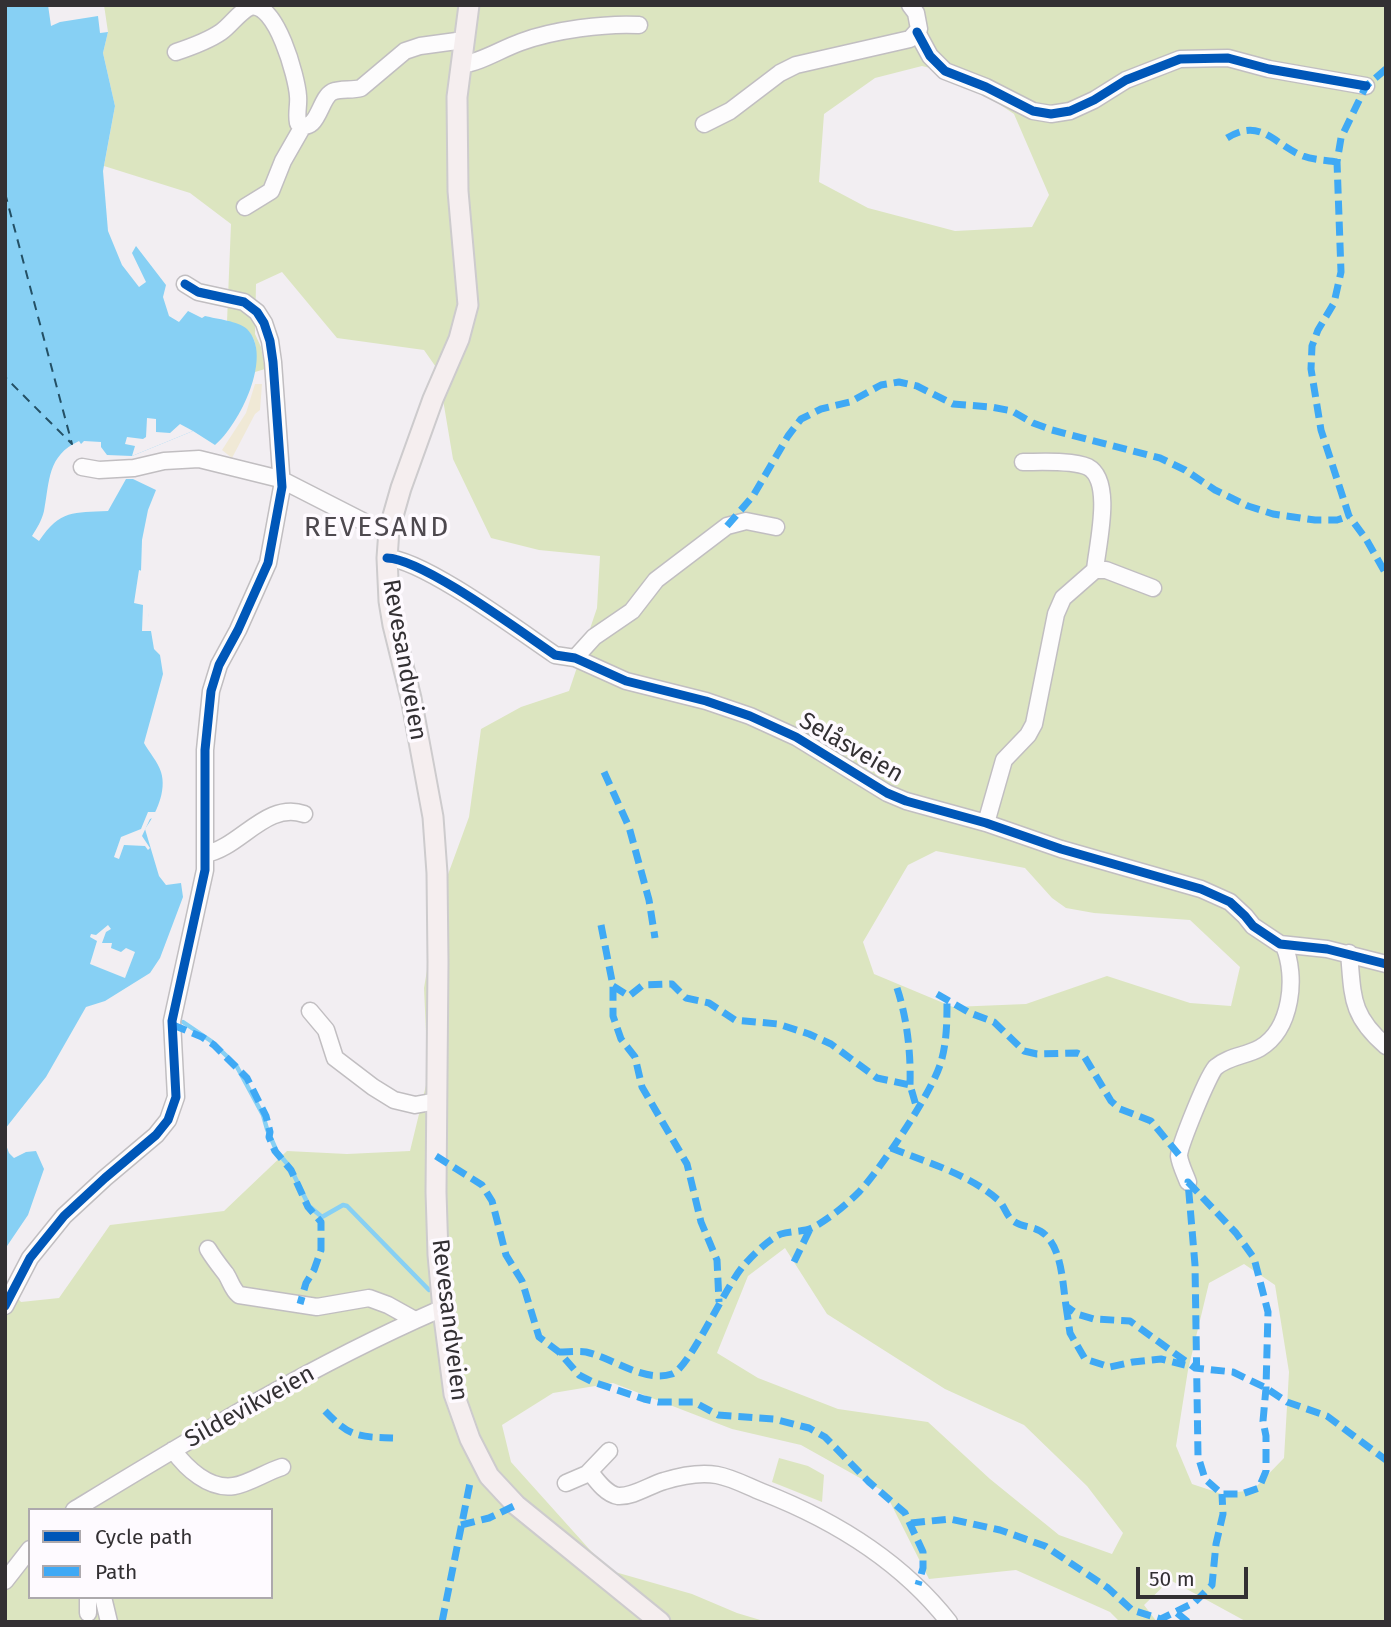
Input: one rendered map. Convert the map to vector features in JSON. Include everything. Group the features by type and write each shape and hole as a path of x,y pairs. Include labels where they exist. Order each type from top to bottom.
{"main road":[{"name":"Revesandveien","path":"469,5 457,97 458,191 468,305 459,339 412,456 389,530 387,558 393,625 411,698 433,817 438,911 436,1192 443,1310 454,1394 470,1439 489,1476 516,1505 660,1622"}],"street":[{"path":"704,124 730,111 780,73 796,65 910,39 919,29 916,13 910,5"},
{"path":"176,52 220,33 249,7 257,6 268,11 277,25 294,74 298,95 298,123 303,126 314,121 326,96 341,89 361,88 405,51 420,46 464,40"},
{"path":"461,65 547,34 639,25"},
{"path":"917,32 930,56 945,71 986,87 1032,111 1051,114 1070,111 1126,80 1180,59 1228,58 1269,69 1366,86"},
{"path":"245,207 271,191 283,161 303,126"},
{"path":"5,1306 30,1258 64,1216 156,1135 173,1109 176,1081 172,1021 205,870 205,750 211,691 219,665 268,563 280,506 273,362 264,323 257,312 244,302 198,292 185,284"},
{"path":"82,467 99,470 134,468 173,459 199,459 280,479 376,528 389,530"},
{"path":"1023,462 1076,464 1094,472 1103,498 1095,570"},
{"path":"575,658 594,637 632,611 656,580 727,526 746,521 776,527"},
{"name":"Selåsveien","path":"387,558 400,558 430,574 555,655 575,658 626,681 706,701 750,716 796,737 887,793 906,801 986,823 1061,849 1220,896 1259,931 1284,946 1328,949 1386,964"},
{"path":"986,823 1004,761 1028,735 1034,724 1050,638 1063,598 1095,570 1105,570 1153,588"},
{"path":"205,854 230,844 269,818 287,811 304,814"},
{"path":"1188,1182 1179,1155 1211,1072 1232,1057 1258,1049 1268,1042 1280,1026 1287,1006 1292,974 1290,959 1284,946"},
{"path":"1349,953 1355,1009 1373,1035 1386,1046"},
{"path":"310,1011 326,1030 335,1058 373,1087 394,1100 415,1105 437,1101"},
{"path":"208,1249 216,1265 228,1276 232,1289 239,1295 317,1307 369,1297 388,1304 415,1320"},
{"name":"Sildevikveien","path":"91,1505 173,1450 361,1346 443,1310"},
{"path":"173,1450 193,1473 214,1483 231,1487 282,1467"},
{"path":"566,1483 590,1472 608,1451"},
{"path":"590,1472 604,1488 619,1496 664,1481 694,1475 712,1475 726,1477 788,1502 886,1558 930,1598 949,1622"},
{"path":"5,1580 28,1551"},
{"path":"104,1599 110,1622"}],"green space":[{"path":"104,5 1386,5 1386,1622 1247,1622 1170,1580 1144,1605 1157,1622 1120,1622 1110,1612 1016,1570 929,1579 885,1492 801,1445 732,1429 613,1383 553,1393 502,1425 511,1462 608,1570 692,1594 767,1622 5,1622 5,1284 21,1302 59,1298 110,1225 224,1211 287,1151 347,1154 410,1151 428,1077 424,988 439,899 469,817 481,729 521,707 569,691 597,608 600,556 539,550 491,538 453,459 438,370 424,350 337,338 282,272 256,284 255,334 261,347 265,369 255,372 254,339 245,329 227,322 231,224 190,193 104,166 115,106 103,53 108,32","holes":["922,66 954,74 1014,114 1049,195 1032,227 955,231 868,208 819,182 824,114 875,78","936,851 1025,868 1052,898 1066,908 1094,913 1190,920 1240,967 1231,1006 1190,1003 1107,976 1026,1004 953,1007 874,974 863,942 908,865","785,1248 827,1314 945,1389 1024,1425 1087,1486 1123,1533 1112,1554 1059,1535 990,1479 928,1422 838,1409 758,1378 717,1353 748,1276","1244,1264 1275,1285 1289,1372 1284,1458 1253,1490 1222,1494 1192,1484 1176,1446 1188,1370 1209,1283"]},
{"path":"779,1458 808,1466 824,1475 822,1502 772,1482"}],"sand":[{"path":"255,384 262,384 260,410 255,414 232,458 222,450 246,413"}],"water":[{"path":"5,5 48,5 51,26 98,16 100,33 108,32 103,53 115,106 103,171 108,231 122,265 139,287 146,282 132,253 136,246 166,285 163,297 169,316 179,322 188,311 202,318 205,316 238,324 247,329 254,341 257,356 255,372 243,407 215,445 193,431 132,456 107,455 101,442 84,441 81,444 79,441 61,454 49,479 43,514 32,536 39,541 61,518 77,513 108,511 126,479 133,479 156,490 148,510 142,540 141,571 154,649 160,655 163,674 144,743 160,768 163,787 153,816 145,829 159,876 166,885 181,883 183,897 160,958 150,973 105,1001 86,1007 46,1077 5,1129"},
{"path":"5,1142 14,1158 36,1151 44,1169 28,1215 5,1249"}],"pier":[{"path":"147,418 156,419 156,432 170,433 180,424 193,431 132,456 135,446 125,444 127,437 146,437"},
{"path":"144,566 149,617 153,618 155,631 142,631 143,605 134,603 139,570 142,571"},
{"path":"148,812 157,812 156,817 150,819 142,836 150,848 148,850 145,846 124,845 119,859 114,857 121,837 141,829"},
{"path":"108,925 111,929 106,932 102,943 112,943 111,948 121,952 126,948 135,952 125,978 90,964 97,941 90,937 91,934 96,935"}],"waterway":[{"path":"183,1022 211,1041 236,1065 263,1115 277,1152 290,1167 309,1206 322,1217 343,1205 347,1206 429,1290"}],"ferry route":[{"path":"5,193 72,444 5,377"}],"marked path":[{"path":"1386,69 1366,86 1341,138 1337,162 1341,272 1334,303 1312,346 1311,369 1321,430 1349,516 1386,574"},
{"path":"1227,138 1239,132 1258,131 1303,156 1337,162"},
{"path":"727,526 753,496 801,419 821,409 850,402 881,385 899,382 917,386 953,404 1012,411 1052,430 1160,458 1185,470 1215,490 1248,506 1273,514 1315,520 1337,520 1349,516"},
{"path":"604,772 629,827 649,900 655,938"},
{"path":"601,925 613,986 613,1016 621,1039 635,1057 642,1087 687,1164 701,1222 717,1260 719,1302"},
{"path":"613,986 629,996 643,985 672,984 686,998 709,1003 735,1020 778,1024 809,1034 831,1044 877,1078 910,1085 917,1109"},
{"path":"897,988 908,1036 910,1085"},
{"path":"937,994 970,1013 994,1022 1024,1051 1037,1054 1077,1053 1084,1056 1111,1101 1120,1109 1151,1121 1179,1155"},
{"path":"559,1352 586,1352 651,1375 672,1374 680,1368 737,1274 752,1256 777,1236 812,1228 831,1216 859,1192 880,1166 905,1130 936,1075 944,1046 947,999"},
{"path":"173,1025 214,1045 247,1078 266,1116 269,1137 275,1151 291,1170 308,1207 321,1222 321,1250 300,1304"},
{"path":"891,1148 973,1182 999,1201 1012,1220 1045,1234 1059,1262 1066,1306 1077,1314 1094,1319 1130,1321 1195,1368 1233,1372 1287,1402 1327,1416 1386,1460"},
{"path":"436,1156 482,1185 492,1201 506,1255 522,1281 539,1337 559,1352 579,1375 644,1399 658,1402 694,1402 718,1415 774,1419 809,1428 825,1437 869,1482 905,1513 923,1552 923,1568 918,1585"},
{"path":"1188,1182 1236,1233 1254,1258 1268,1312 1263,1421 1266,1471 1259,1488 1242,1494 1222,1494 1205,1479 1198,1456 1195,1265 1188,1182"},
{"path":"794,1262 810,1229"},
{"path":"1066,1306 1070,1333 1085,1359 1110,1367 1161,1359 1185,1365"},
{"path":"325,1411 341,1426 355,1434 393,1438"},
{"path":"442,1622 470,1483"},
{"path":"911,1523 950,1519 1000,1530 1045,1546 1108,1588 1132,1610 1161,1619 1195,1602 1212,1585 1216,1544 1223,1514 1222,1494"},
{"path":"461,1525 489,1518 516,1505"},
{"path":"1177,1613 1188,1622"}],"cycle path":[{"path":"917,32 930,56 945,71 986,87 1033,111 1051,114 1070,111 1126,80 1180,59 1228,58 1269,69 1366,86"},
{"path":"5,1306 30,1258 64,1216 156,1135 168,1120 176,1097 172,1021 205,870 205,750 211,691 219,665 268,563 282,487 273,362 264,323 257,312 244,302 198,292 185,284"},
{"path":"387,558 424,570 447,583 555,655 575,658 626,681 706,701 750,716 796,737 887,793 906,801 1201,889 1230,902 1253,926 1280,944 1327,949 1386,964"}],"district":[{"name":"REVESAND","path":"377,528"}]}
